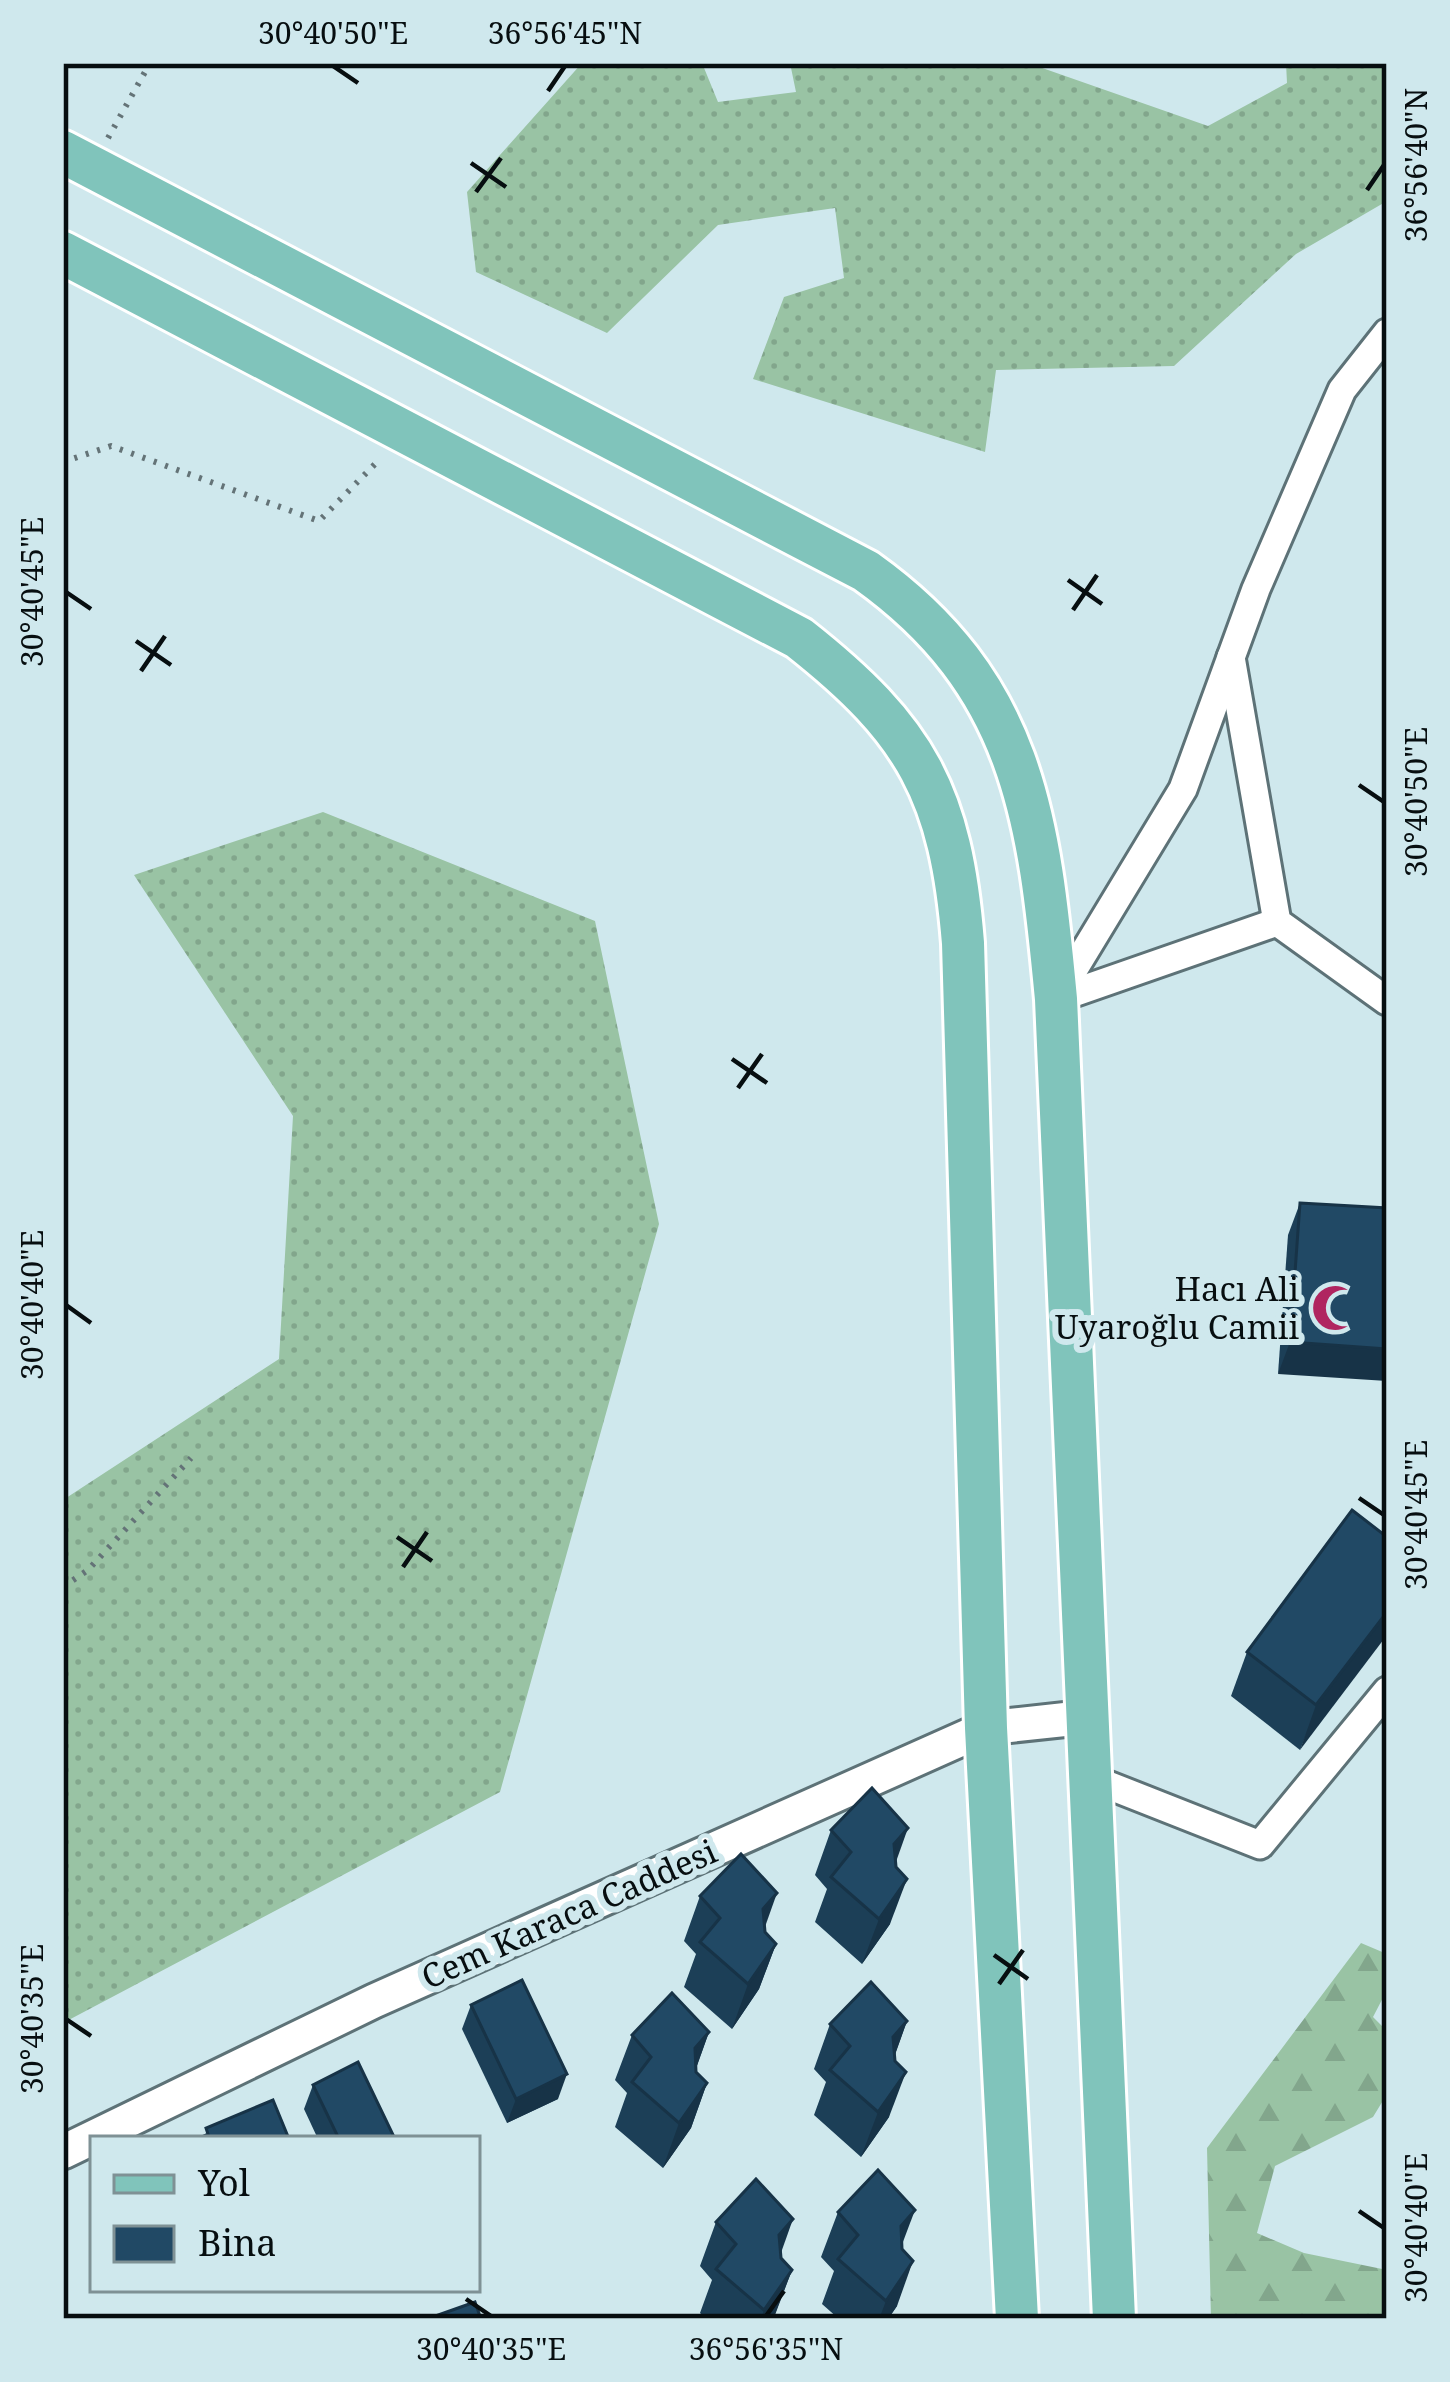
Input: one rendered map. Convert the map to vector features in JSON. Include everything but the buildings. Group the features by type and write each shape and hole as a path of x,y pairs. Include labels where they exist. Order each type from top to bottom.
{"main road":[{"path":"77,159 866,571 913,604 987,694 1012,746 1044,869 1056,999 1114,2319"},
{"path":"63,253 799,638 841,671 883,716 940,802 957,871 963,943 986,1728 1017,2319"}],"street":[{"path":"1056,999 1183,789 1231,657 1342,390 1387,333"},
{"path":"1231,657 1277,922 1387,1001"},
{"path":"1056,999 1277,922"},
{"path":"1090,1778 1260,1845 1387,1691"},
{"name":"Cem Karaca Caddesi","path":"96,2136 374,2000 986,1728 1088,1718"},
{"name":"Cem Karaca Caddesi","path":"63,2152 90,2139"}],"path":[{"path":"77,159 150,63"},
{"path":"63,462 111,446 319,521 408,431"},
{"path":"63,1587 88,1570 191,1458"}],"green space":[{"path":"582,63 702,63 718,102 796,92 790,63 1028,63 1208,126 1287,83 1286,63 1387,63 1387,201 1296,254 1174,366 996,370 985,452 753,379 784,297 844,278 835,208 718,225 607,333 476,272 467,192"},
{"path":"323,812 595,921 659,1224 500,1792 63,2023 63,1500 279,1359 293,1116 134,875"},
{"path":"1361,1943 1387,1954 1387,1990 1373,2017 1387,2031 1387,2094 1373,2117 1275,2166 1257,2233 1304,2253 1387,2270 1387,2319 1211,2319 1207,2148"}],"place":[{"name":"Hacı Ali Uyaroğlu Camii","path":"1335,1308"}]}
